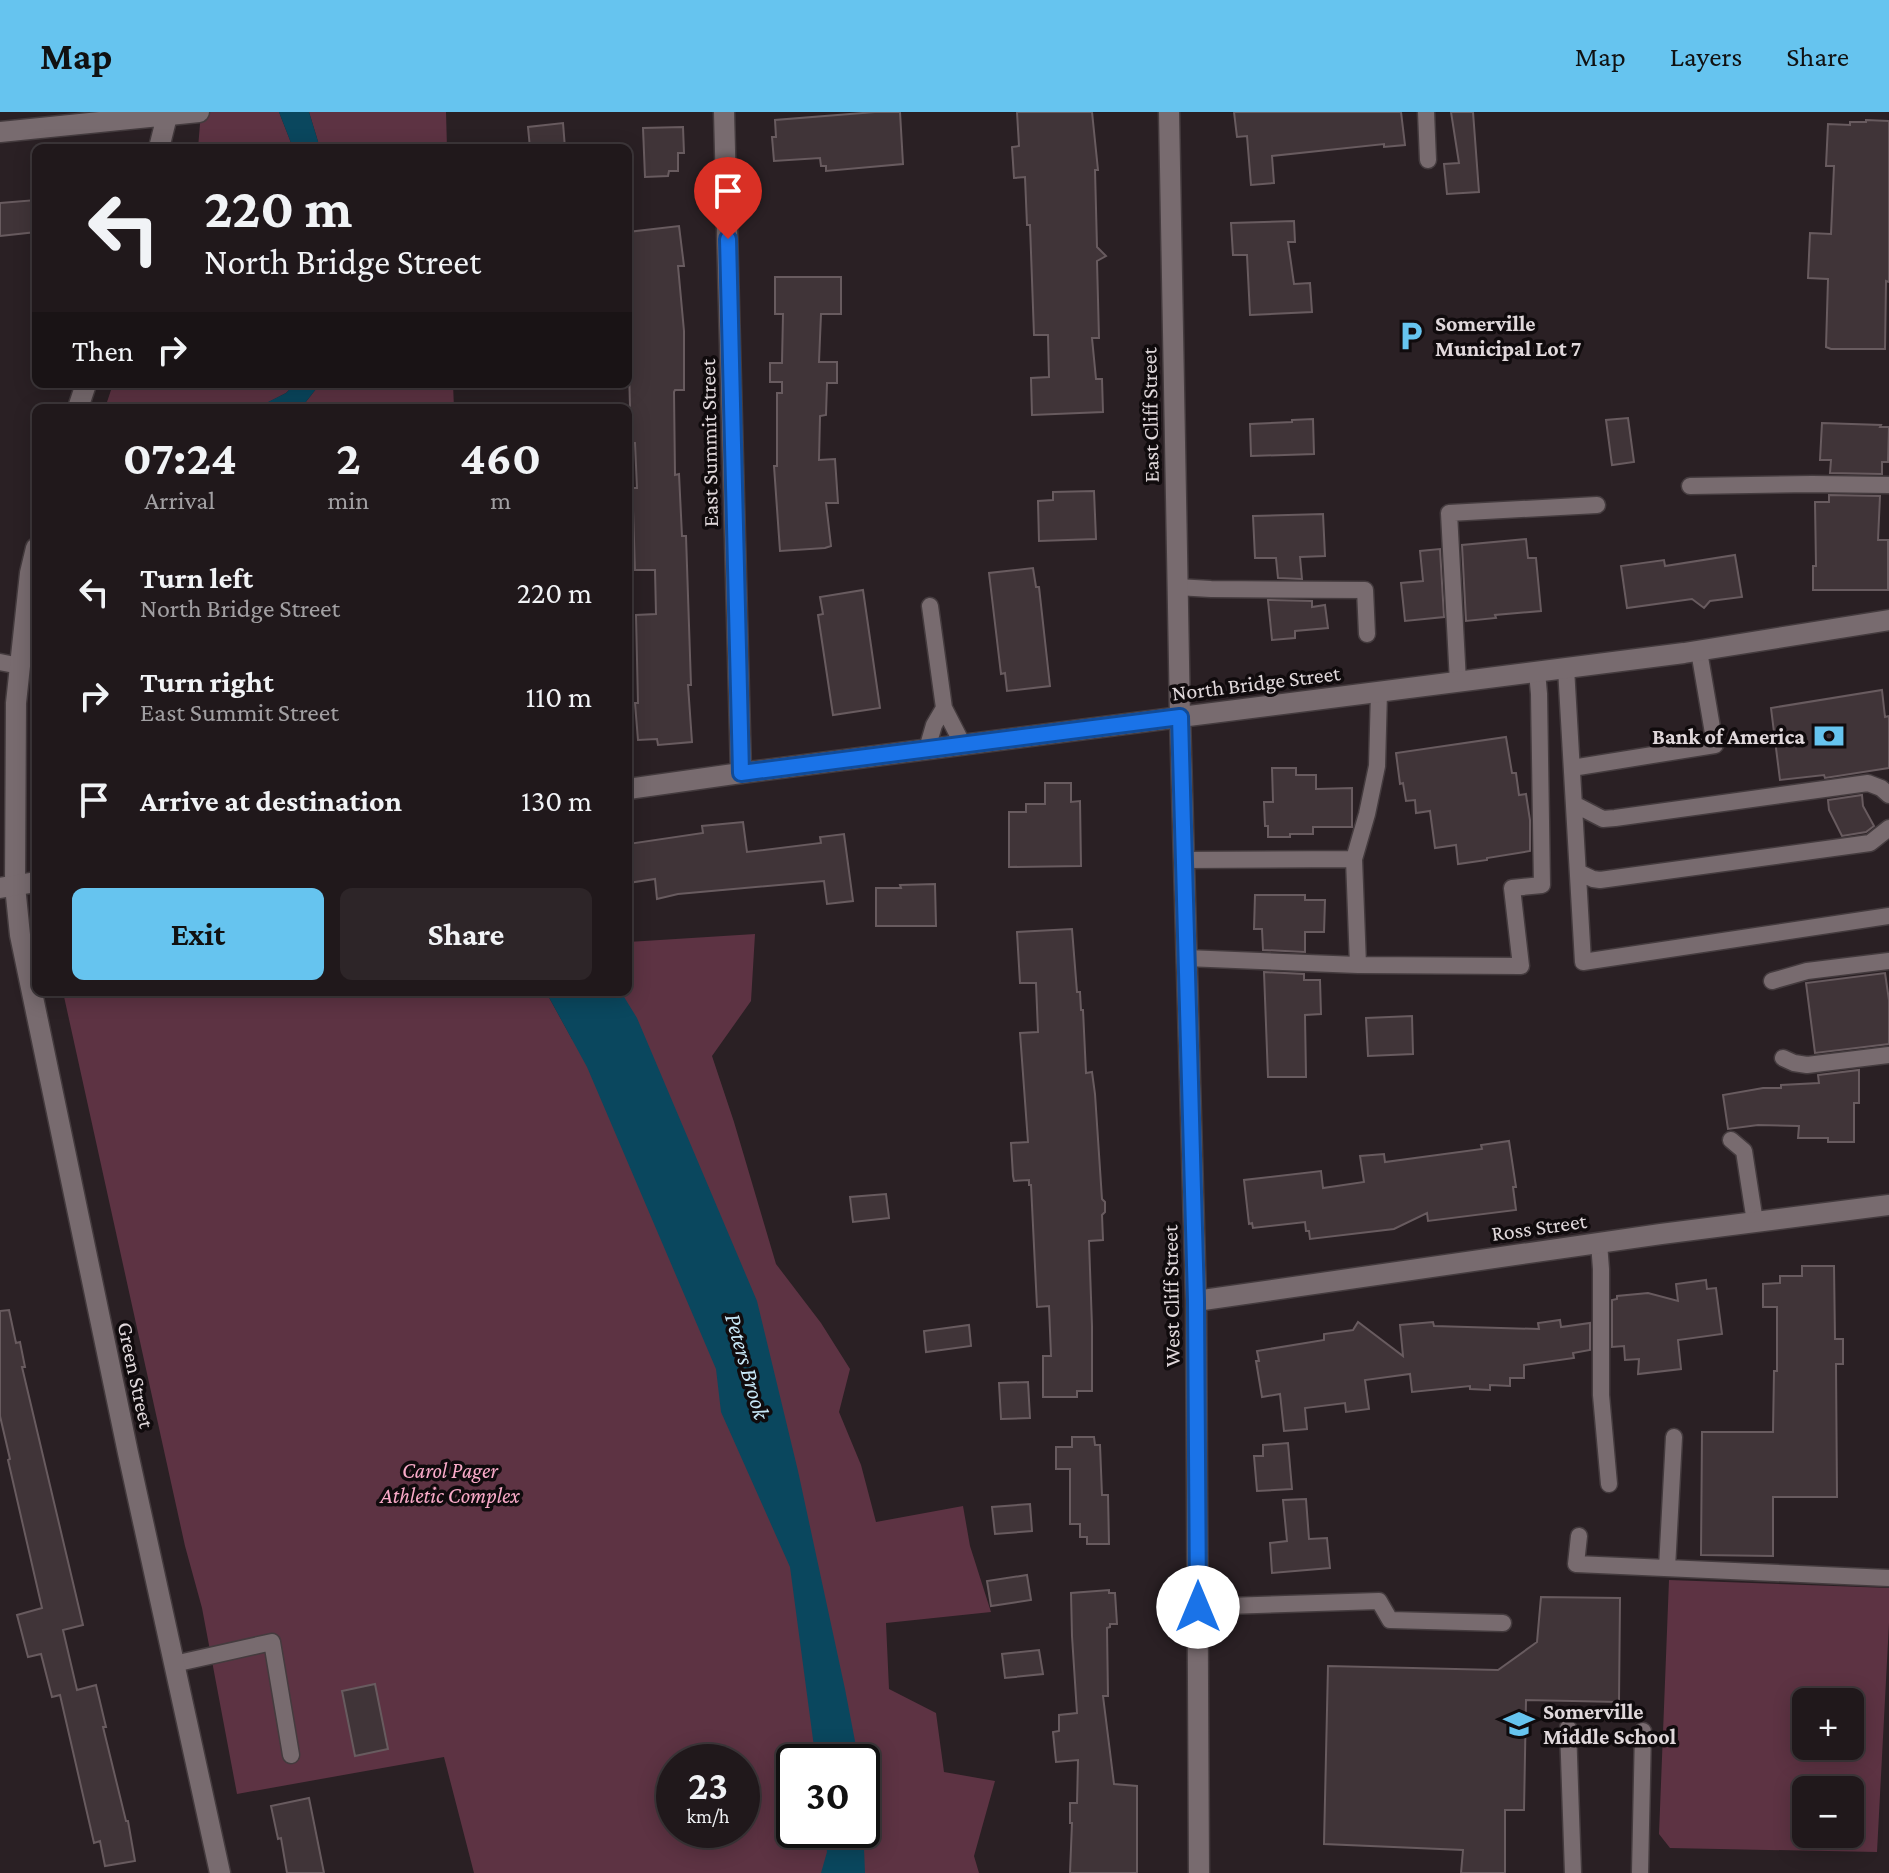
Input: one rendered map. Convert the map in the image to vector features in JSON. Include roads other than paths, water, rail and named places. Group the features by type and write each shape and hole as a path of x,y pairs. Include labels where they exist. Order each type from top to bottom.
{"street":[{"path":"0,132 199,112"},
{"name":"East Summit Street","path":"724,112 741,773"},
{"name":"East Cliff Street","path":"1169,112 1180,717"},
{"path":"160,144 168,114"},
{"name":"Green Street","path":"32,565 10,664 16,703 17,885 23,950 32,993"},
{"name":"North Bridge Street","path":"632,788 1699,651 1889,620"},
{"name":"West Cliff Street","path":"1180,717 1196,1301 1199,1873"},
{"name":"Green Street","path":"33,996 220,1873"},
{"name":"Ross Street","path":"1196,1301 1889,1205"}],"lane":[{"path":"1426,112 1428,160"},
{"path":"1690,486 1889,485"},
{"path":"1458,682 1449,513 1597,505"},
{"path":"1177,587 1365,590 1367,634"},
{"path":"930,606 944,708 963,745"},
{"path":"1572,768 1715,745 1699,651"},
{"path":"1566,668 1583,962 1889,916"},
{"path":"1186,958 1358,965 1521,966 1512,888 1542,885 1537,672"},
{"path":"1358,965 1354,859 1377,766 1379,692"},
{"path":"927,749 934,725 944,708"},
{"path":"1574,804 1603,819 1868,783 1889,795"},
{"path":"1578,872 1600,880 1870,843 1889,828"},
{"path":"1183,860 1354,859"},
{"path":"1772,981 1807,971 1889,961"},
{"path":"1783,1058 1807,1065 1889,1055"},
{"path":"1731,1140 1744,1151 1755,1222"},
{"path":"1599,1243 1601,1395 1609,1484"},
{"path":"1667,1568 1674,1437"},
{"path":"1579,1536 1576,1564 1889,1578"},
{"path":"1198,1607 1379,1601 1390,1620 1503,1623"},
{"path":"174,1664 272,1642 291,1755"},
{"path":"1568,1728 1573,1873"},
{"path":"1640,1873 1643,1731"}],"water":[{"path":"279,112 309,112 319,144 291,144"},
{"path":"291,388 317,388 304,404 264,404"},
{"name":"Peters Brook","path":"548,996 623,996 637,1018 757,1301 798,1471 856,1744 814,1744 790,1567 721,1412 716,1369 587,1067"},
{"path":"826,1848 864,1848 865,1873 821,1873"}],"place":[{"name":"Somerville Municipal Lot 7","path":"1411,336"},
{"name":"Bank of America","path":"1829,736"},
{"name":"Somerville Middle School","path":"1519,1724"}],"park label":[{"name":"Carol Pager Athletic Complex","path":"450,1482"}]}
